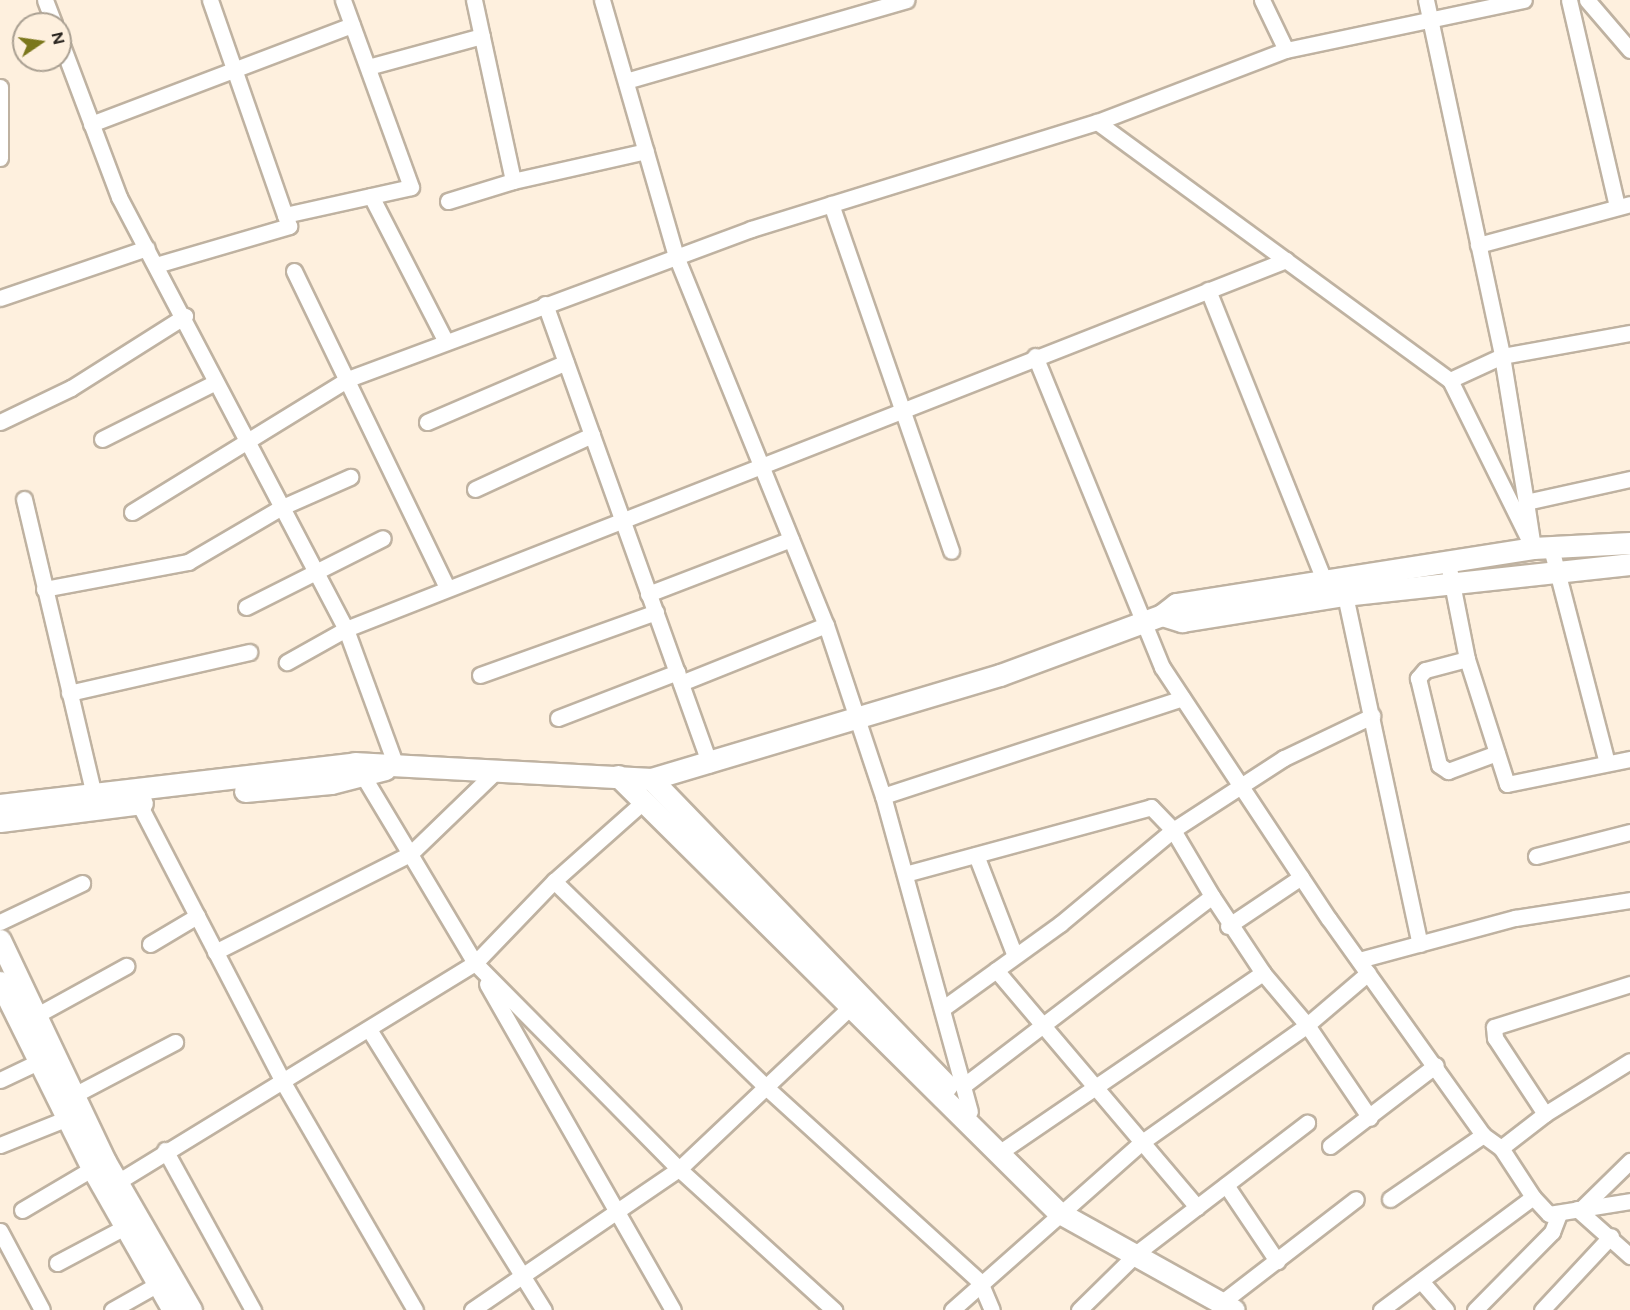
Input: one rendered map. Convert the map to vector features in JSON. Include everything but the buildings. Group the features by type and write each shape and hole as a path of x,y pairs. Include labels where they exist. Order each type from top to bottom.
{"street":[{"path":"156,265 289,225 210,0"},
{"path":"285,215 411,186 343,0"},
{"path":"474,0 513,181"},
{"path":"602,0 676,256 826,625 883,796 969,1111"},
{"path":"626,81 908,0"},
{"path":"1262,0 1286,50"},
{"path":"1426,0 1502,356 1526,502 1542,548"},
{"path":"132,512 348,379 445,340 676,256 831,204 1097,122 1286,50 1524,0"},
{"path":"1478,246 1623,206 1569,0"},
{"path":"1587,0 1628,46"},
{"path":"91,124 352,25"},
{"path":"368,67 482,36"},
{"path":"72,72 119,197 184,316 244,442 346,629 392,767"},
{"path":"0,87 0,158"},
{"path":"1097,122 1450,380 1556,570 1607,763"},
{"path":"448,201 513,181 646,151"},
{"path":"371,196 445,340"},
{"path":"831,204 898,409 951,551"},
{"path":"0,298 147,248"},
{"path":"287,662 346,629 447,586 1286,260"},
{"path":"294,271 447,586"},
{"path":"1208,290 1337,586 1372,716 1420,944"},
{"path":"545,304 710,764"},
{"path":"0,422 71,388 184,316"},
{"path":"1450,380 1502,356 1630,333"},
{"path":"1035,356 1140,621 1182,698 1242,785 1301,877 1436,1065 1483,1135 1501,1148 1533,1197 1549,1214 1630,1201"},
{"path":"427,422 566,362"},
{"path":"102,439 216,382"},
{"path":"475,489 592,435"},
{"path":"44,590 188,562 280,508 350,477"},
{"path":"1526,502 1630,479"},
{"path":"24,499 94,795"},
{"path":"246,607 383,538"},
{"path":"648,594 791,539"},
{"path":"0,805 392,767 651,779 857,722 1162,615 1176,604 1337,586 1448,563 1542,548 1630,543"},
{"path":"1448,563 1467,659 1507,784 1630,759"},
{"path":"1337,586 1452,584 1556,570 1630,564"},
{"path":"480,675 656,612"},
{"path":"558,718 826,625"},
{"path":"69,693 249,652"},
{"path":"1467,659 1425,670 1418,678 1438,765 1448,771 1497,753"},
{"path":"883,796 1182,698"},
{"path":"942,1009 1015,956 1173,830 1311,744 1372,716"},
{"path":"0,821 139,804 360,770"},
{"path":"360,770 475,963 673,1310"},
{"path":"215,952 410,854 496,771"},
{"path":"618,776 969,1111 1067,1212"},
{"path":"651,779 855,1003 1067,1212 1228,1306 1277,1261 1356,1199"},
{"path":"110,1186 165,1150 285,1084 475,963 554,881 643,802"},
{"path":"139,804 285,1084 415,1310"},
{"path":"905,874 1151,807 1173,830 1228,926 1263,973 1307,1025 1370,1118"},
{"path":"1536,856 1630,832"},
{"path":"976,855 1015,956"},
{"path":"1228,926 1301,877"},
{"path":"554,881 768,1089 980,1282 992,1310"},
{"path":"0,922 82,883"},
{"path":"963,1086 1212,896"},
{"path":"952,1310 980,1282 1067,1212 1142,1142 1307,1025 1364,966 1420,944 1515,918 1630,900"},
{"path":"150,944 197,916"},
{"path":"0,940 37,1015 99,1164 165,1281 173,1310"},
{"path":"475,963 679,1169 834,1310"},
{"path":"37,1015 126,966"},
{"path":"996,970 1100,1088 1197,1207"},
{"path":"1006,1148 1100,1088 1263,973"},
{"path":"0,982 40,1060 76,1108"},
{"path":"1545,1114 1495,1038 1494,1027 1630,984"},
{"path":"472,1310 525,1279 620,1214 679,1169 768,1089 855,1003"},
{"path":"370,1031 544,1310"},
{"path":"0,1145 76,1108 175,1042"},
{"path":"0,1080 40,1060"},
{"path":"1501,1148 1545,1114 1630,1061"},
{"path":"1330,1146 1370,1118 1436,1065"},
{"path":"1079,1310 1138,1252 1307,1123"},
{"path":"1390,1199 1483,1135"},
{"path":"165,1150 253,1310"},
{"path":"1579,1208 1630,1161"},
{"path":"22,1210 99,1164"},
{"path":"1226,1185 1277,1261"},
{"path":"110,1186 125,1227 165,1281 191,1310"},
{"path":"1381,1310 1533,1197"},
{"path":"1579,1208 1630,1256"},
{"path":"1475,1310 1552,1232 1559,1214"},
{"path":"57,1263 125,1227"},
{"path":"0,1231 37,1308"},
{"path":"1542,1310 1611,1236"},
{"path":"112,1310 165,1281"},
{"path":"1421,1281 1446,1310"}]}
